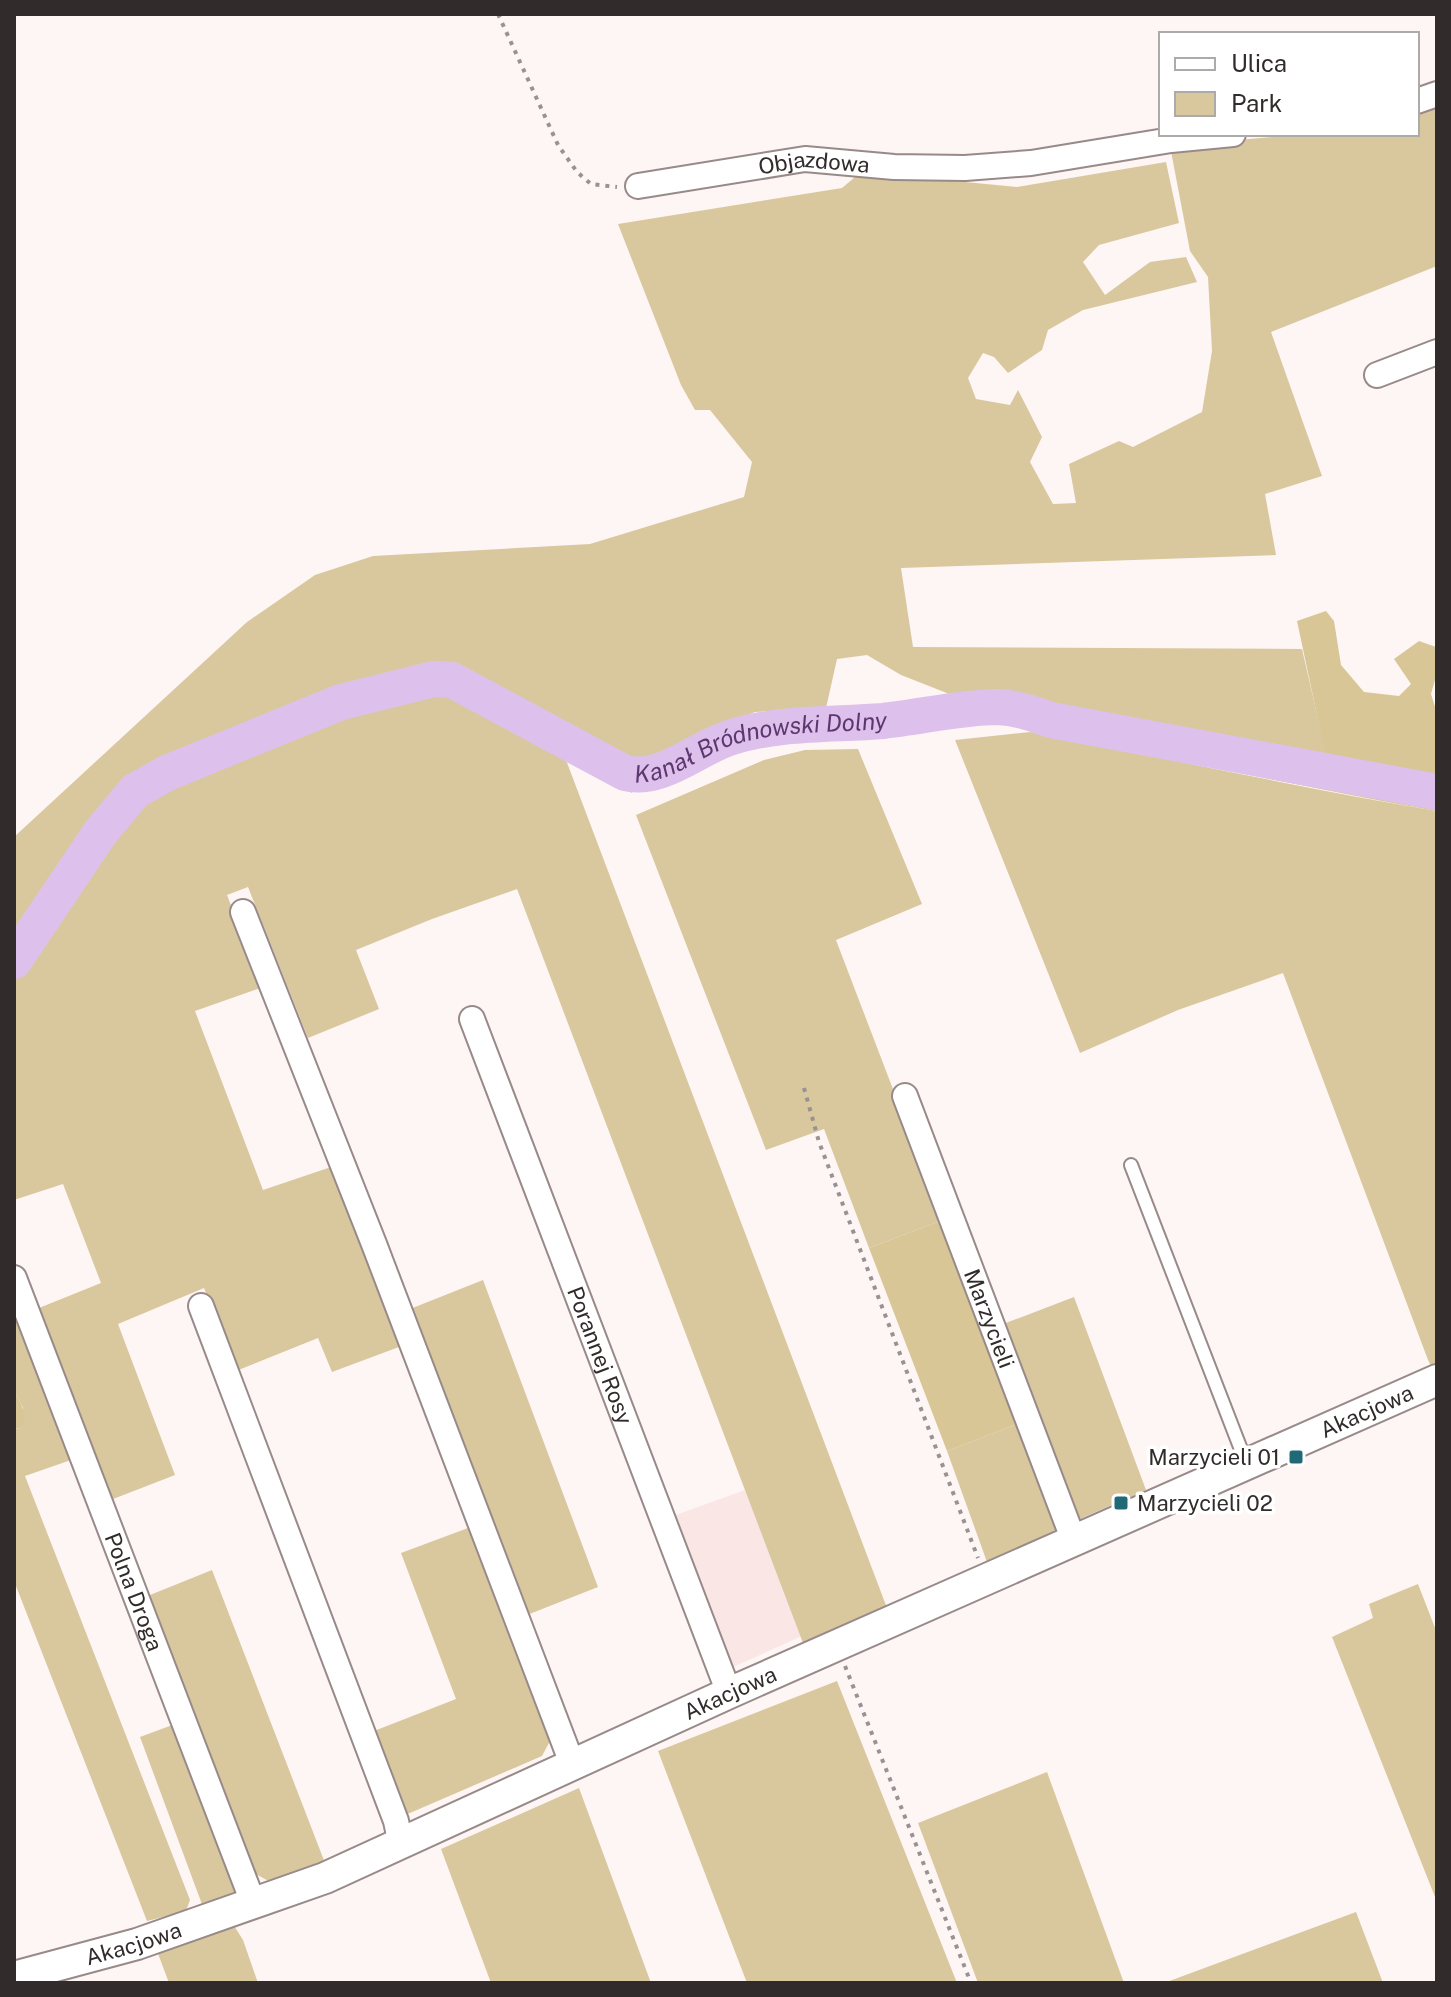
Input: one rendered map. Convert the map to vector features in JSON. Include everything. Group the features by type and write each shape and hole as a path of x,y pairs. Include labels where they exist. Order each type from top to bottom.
{"street":[{"name":"Objazdowa","path":"638,186 805,159 894,167 965,168 1031,163 1212,136"},
{"path":"1377,375 1437,352"},
{"path":"243,912 374,1244 573,1766"},
{"name":"Porannej Rosy","path":"472,1019 729,1693"},
{"name":"Marzycieli","path":"905,1096 1074,1541"},
{"name":"Polna Droga","path":"14,1278 254,1905"},
{"path":"201,1306 396,1821 401,1845"},
{"name":"Akacjowa","path":"14,1977 137,1944 325,1878 729,1693 1437,1380"}],"lane":[{"path":"1131,1165 1247,1465"}],"path":[{"path":"498,14 558,145 577,172 591,184 613,188 638,186"},
{"path":"804,1088 819,1142 987,1579"},
{"path":"836,1646 971,1983"}],"shaded area":[{"path":"1326,611 1334,621 1341,665 1364,692 1399,696 1411,684 1394,659 1419,641 1436,647 1437,673 1431,694 1437,713 1437,811 1075,740 1071,709 1327,762 1297,621"},
{"path":"943,1220 1020,1423 947,1451 869,1248"},
{"path":"14,1390 24,1418 21,1428 14,1429"},
{"path":"745,1490 802,1636 731,1668 673,1516"}],"green space":[{"path":"1437,100 1437,266 1271,332 1322,476 1265,494 1276,555 901,568 913,647 1302,649 1328,762 1071,709 962,699 901,675 867,655 837,659 826,708 755,712 633,764 632,793 566,760 887,1608 803,1643 517,889 356,950 379,1009 308,1038 248,887 227,895 263,987 195,1011 263,1190 331,1167 399,1347 332,1372 318,1338 236,1371 204,1288 118,1324 175,1475 108,1501 34,1310 101,1283 63,1184 14,1200 14,837 247,622 315,575 373,556 590,544 744,497 752,462 710,410 695,410 681,385 618,224 842,188 861,172 1017,187 1166,162 1179,223 1099,245 1083,262 1105,295 1150,262 1186,257 1197,282 1083,310 1048,330 1042,350 1008,373 994,357 983,353 968,378 976,399 1010,405 1018,390 1042,437 1030,462 1053,504 1076,503 1069,464 1119,441 1133,447 1202,412 1212,351 1208,277 1190,251 1170,146 1284,136 1419,136 1419,107"},
{"path":"1030,732 1437,811 1437,1366 1432,1368 1428,1360 1283,973 1178,1010 1080,1053 955,740"},
{"path":"858,749 922,904 836,940 943,1220 869,1248 824,1129 766,1150 636,815 764,760 805,750"},
{"path":"483,1280 598,1587 527,1615 410,1309"},
{"path":"1074,1297 1146,1490 1073,1522 998,1326"},
{"path":"14,1310 71,1460 25,1476 190,1900 186,1911 147,1921 14,1581 14,1429 21,1428 23,1408 14,1390"},
{"path":"1020,1423 1060,1528 987,1562 947,1451"},
{"path":"468,1528 550,1741 542,1756 403,1816 374,1731 456,1699 401,1553"},
{"path":"212,1570 325,1863 272,1883 252,1872 145,1597"},
{"path":"1418,1584 1437,1633 1437,1902 1332,1637 1373,1618 1369,1604"},
{"path":"837,1681 957,1983 747,1983 658,1751"},
{"path":"175,1724 241,1894 203,1907 140,1737"},
{"path":"1047,1772 1124,1983 978,1983 918,1823"},
{"path":"579,1788 651,1983 491,1983 441,1849"},
{"path":"1356,1912 1383,1983 1164,1983"},
{"path":"233,1924 243,1940 258,1983 169,1983 157,1951"}],"waterway":[{"name":"Kanał Bródnowski Dolny","path":"14,961 100,833 135,791 167,773 341,702 434,679 452,680 625,773 653,773 719,742 751,732 998,707 1051,720 1437,792"}],"place":[{"name":"Marzycieli 01","path":"1296,1457"},
{"name":"Marzycieli 02","path":"1121,1503"}]}
